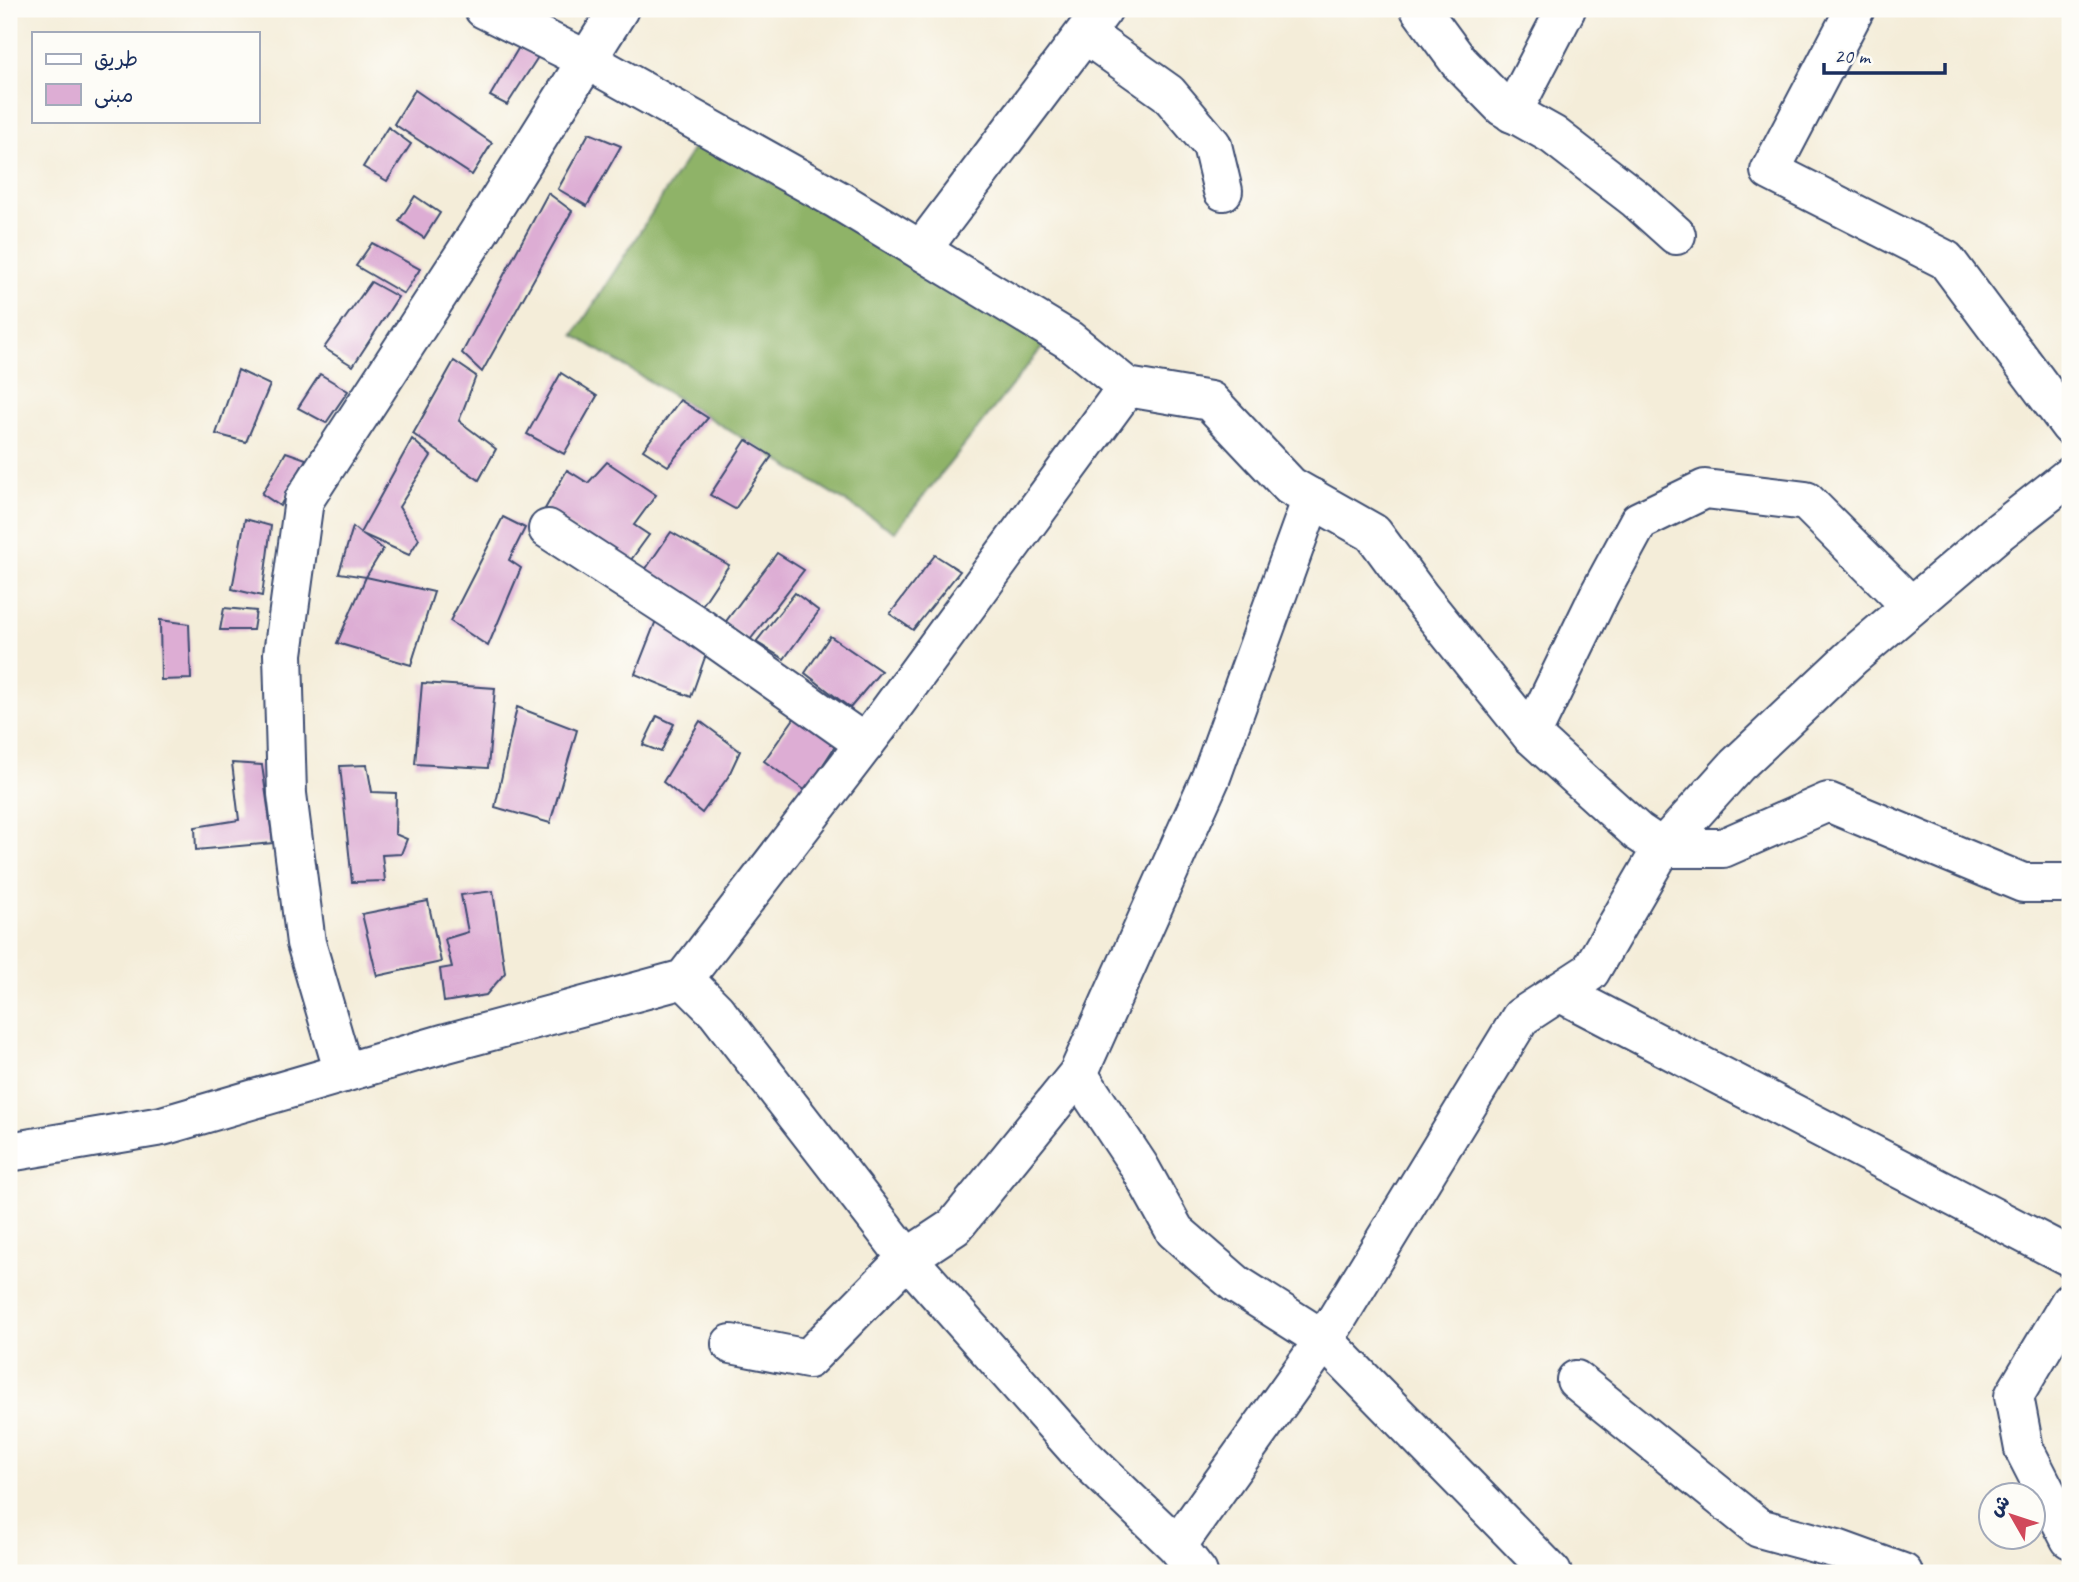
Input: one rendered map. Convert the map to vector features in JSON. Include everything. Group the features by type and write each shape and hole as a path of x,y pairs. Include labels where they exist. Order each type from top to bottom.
{"street":[{"path":"484,9 587,60 838,200 1069,340 1127,387 1210,401 1290,486 1373,533 1420,597 1531,735 1638,832 1662,848 1723,848 1828,802 2023,883 2070,883"},
{"path":"344,1073 306,943 287,794 283,654 304,500 477,235 619,9"},
{"path":"1420,9 1459,62 1503,107 1553,135 1637,200 1676,235"},
{"path":"1512,113 1566,9"},
{"path":"1855,9 1770,171 1946,260 2070,426"},
{"path":"921,250 1094,21 1168,93 1212,145 1223,191"},
{"path":"9,1152 162,1126 456,1041 684,979 865,744 1127,387"},
{"path":"684,979 716,1011 907,1258 1080,1453 1188,1559 1521,1017 1590,972 1662,848 1737,765 1853,656 1995,535 2070,476"},
{"path":"1531,735 1639,520 1705,489 1806,501 1911,606"},
{"path":"731,1344 808,1359 907,1258 954,1227 1078,1074 1211,777 1312,498"},
{"path":"548,529 699,627 865,744"},
{"path":"1559,992 2070,1257"},
{"path":"1078,1074 1139,1166 1175,1231 1236,1284 1324,1340 1552,1573"},
{"path":"2070,1302 2014,1396 2024,1449 2070,1539"},
{"path":"1576,1380 1759,1528 1838,1549 1903,1573"}],"green space":[{"path":"699,139 1044,345 895,532 574,335"}],"building":[{"path":"519,47 538,57 507,105 490,96"},
{"path":"415,90 492,143 472,175 394,124"},
{"path":"388,127 411,144 387,181 363,167"},
{"path":"589,133 621,146 587,206 558,189"},
{"path":"548,193 572,211 482,372 462,353"},
{"path":"415,196 440,213 424,238 399,221"},
{"path":"372,243 420,269 404,294 356,266"},
{"path":"371,282 398,297 353,366 324,348"},
{"path":"454,361 476,376 459,421 496,449 479,480 413,434"},
{"path":"238,370 270,385 246,442 216,434"},
{"path":"561,373 597,396 564,454 527,434"},
{"path":"320,374 348,391 326,423 298,408"},
{"path":"680,400 708,418 668,466 643,450"},
{"path":"412,439 431,456 399,507 419,539 409,555 360,533"},
{"path":"746,440 772,456 735,509 710,495"},
{"path":"286,452 306,459 280,506 262,494"},
{"path":"607,462 656,495 634,525 649,535 628,564 545,509 567,470 588,483"},
{"path":"503,517 525,528 509,560 521,568 488,646 450,621"},
{"path":"245,519 271,526 262,596 232,589"},
{"path":"353,527 383,549 366,577 339,573"},
{"path":"671,532 729,565 701,607 643,573"},
{"path":"777,553 804,570 750,640 724,624"},
{"path":"935,555 960,571 913,630 890,614"},
{"path":"366,577 434,592 411,665 337,643"},
{"path":"795,593 819,611 784,659 756,642"},
{"path":"224,608 256,611 253,630 220,630"},
{"path":"659,613 710,643 691,697 635,674"},
{"path":"160,620 189,624 191,679 161,680"},
{"path":"830,636 881,671 850,708 805,673"},
{"path":"422,683 495,688 488,768 415,764"},
{"path":"517,707 577,730 550,823 495,807"},
{"path":"802,707 843,734 806,791 764,761"},
{"path":"657,716 674,724 661,752 643,745"},
{"path":"700,721 740,751 728,777 702,813 663,782"},
{"path":"232,763 262,765 273,843 196,850 195,827 239,820"},
{"path":"367,765 372,792 396,793 395,834 407,839 401,854 382,855 385,881 352,882 340,766"},
{"path":"493,891 505,973 486,995 444,1002 440,969 452,967 445,939 468,932 461,895"},
{"path":"428,901 441,962 377,976 362,914"}]}
